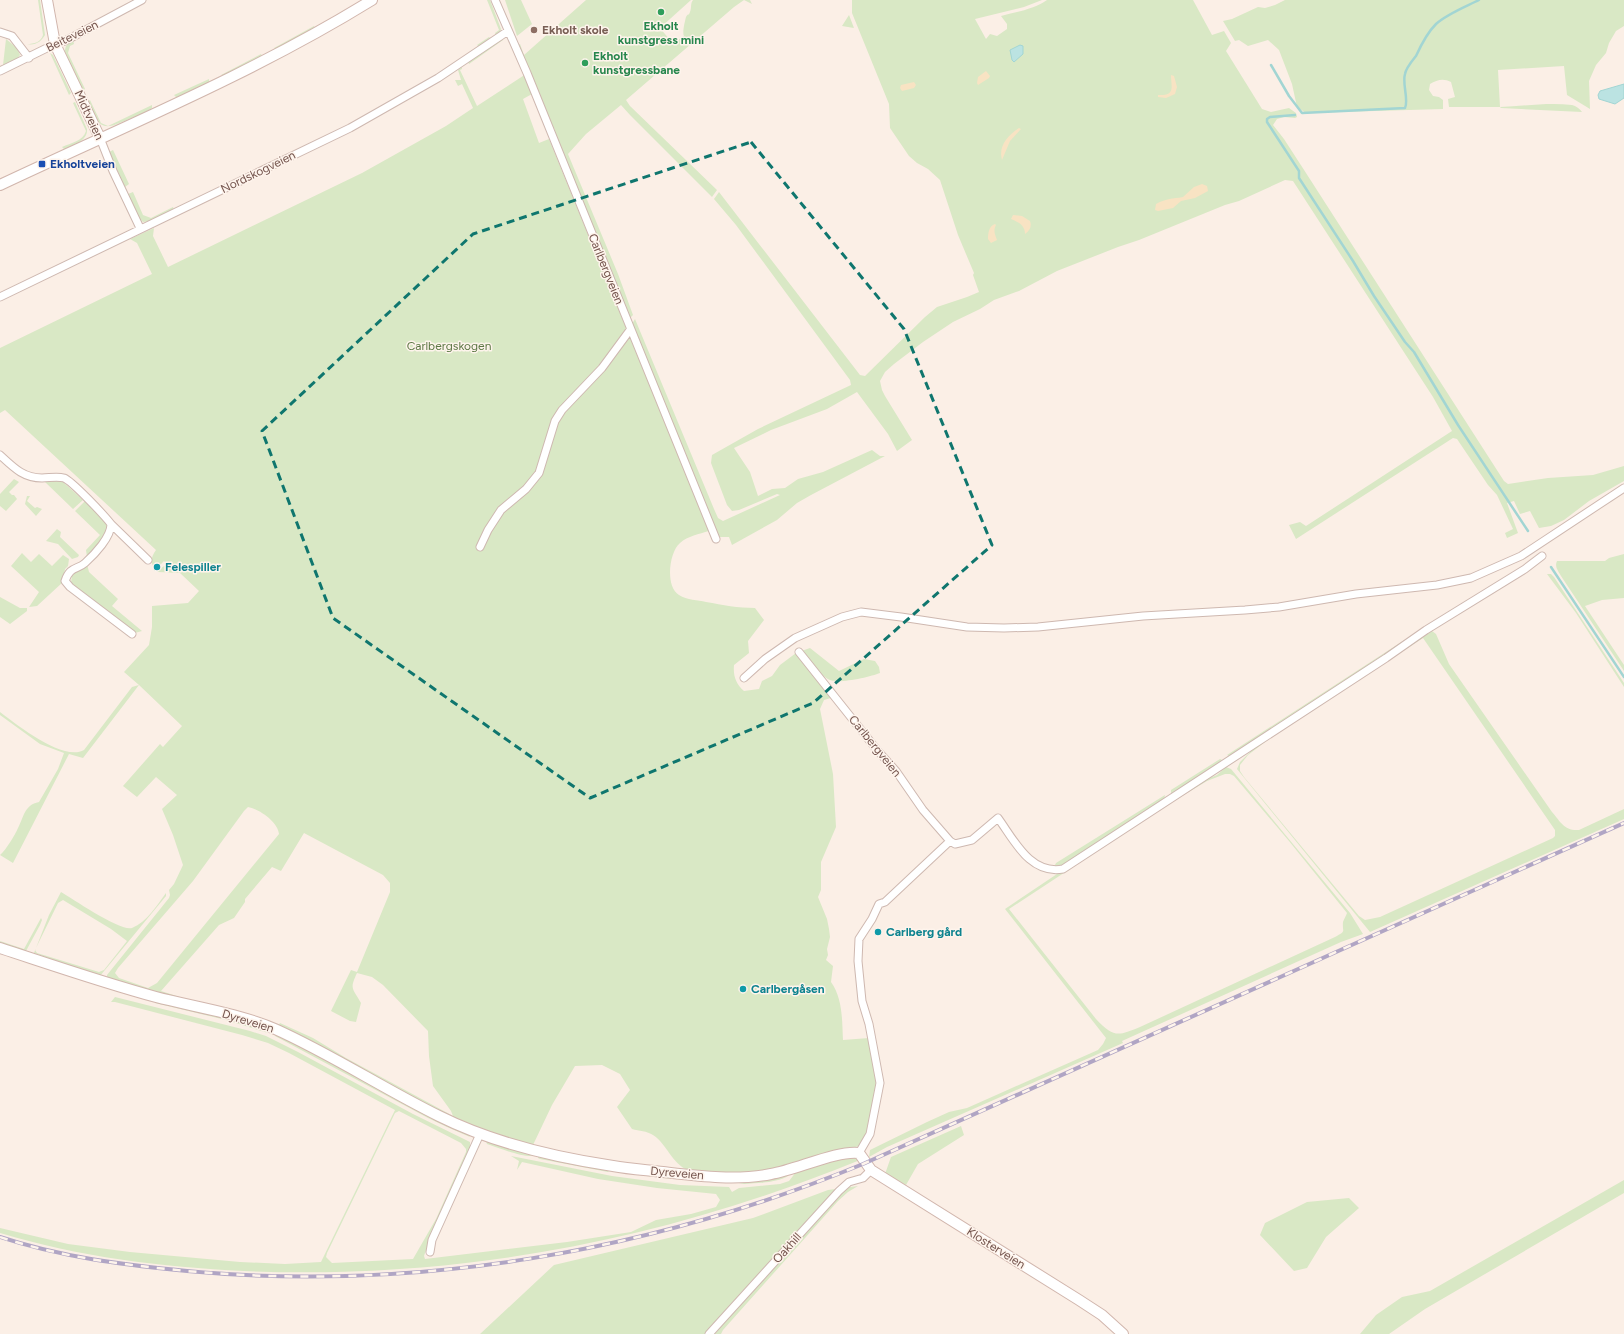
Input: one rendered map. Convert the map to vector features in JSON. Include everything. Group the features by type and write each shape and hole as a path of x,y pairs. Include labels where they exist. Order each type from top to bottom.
{"main road":[{"name":"Midtveien","path":"46,0 51,31 55,44 100,138"},
{"path":"0,185 297,45 372,0"},
{"name":"Dyreveien","path":"0,948 108,983 246,1019 274,1029 439,1116 480,1134 544,1153 614,1166 683,1174 724,1177 752,1177 795,1169 845,1152 859,1153"},
{"path":"859,1153 869,1168"},
{"name":"Klosterveien","path":"869,1168 1102,1315 1123,1334"}],"street":[{"name":"Beiteveien","path":"0,71 55,44 65,41 142,0"},
{"name":"Carlbergveien","path":"496,0 716,539"},
{"name":"Nordskogveien","path":"0,297 343,131 438,78 508,31"},
{"path":"0,32 12,36 29,58"},
{"name":"Midtveien","path":"100,138 140,228"},
{"path":"480,547 488,530 501,510 526,489 539,473 555,421 562,410 602,368 630,330"},
{"path":"0,455 18,471 29,477 58,477 67,480 148,560"},
{"path":"744,678 765,659 795,638 842,617 861,612 967,627 1038,627 1143,616 1279,607 1356,594 1437,585 1472,578 1521,556 1624,488"},
{"path":"111,524 110,532 100,546 86,562 77,566 69,573 65,581 132,634"},
{"path":"859,1153 870,1134 880,1083 862,1001 858,961 859,939 872,919 879,904 885,902 950,841 955,844 972,840 998,818 1031,861 1041,867 1051,870 1062,869 1386,658 1426,630 1542,556"},
{"name":"Carlbergveien","path":"800,652 877,750 896,771 923,810 950,841"},
{"path":"430,1252 432,1240 480,1134"},
{"name":"Oakhill","path":"709,1334 839,1191 849,1182 863,1178 869,1168"}],"highlighted area":[{"path":"751,142 904,329 992,545 813,703 590,798 333,618 262,431 473,234"}],"green space":[{"path":"38,0 40,0 45,35 42,39 38,42 32,44 41,39 43,35"},
{"path":"487,0 490,0 501,29 500,33 496,36 495,33 499,30"},
{"path":"505,0 521,0 532,24 517,36"},
{"name":"Ekholt kunstgressbane","path":"586,0 691,0 660,28 670,40 668,42 675,42 684,36 683,30 686,17 690,12 693,0 744,0 626,100 630,106 717,190 712,197 621,105 586,134 568,154 618,274 633,315 629,319 570,169 552,131 555,130 554,128 551,129 518,45 520,44 524,55"},
{"path":"744,0 750,0 752,4"},
{"path":"852,0 1042,0 1024,7 975,19 986,39 990,34 997,36 1007,29 1007,24 1001,16 1031,8 1047,0 1193,0 1212,35 1224,31 1231,43 1226,51 1262,109 1271,112 1289,108 1296,113 1297,117 1284,117 1277,119 1273,125 1284,139 1504,481 1508,484 1548,478 1593,475 1624,466 1624,481 1589,501 1564,520 1551,526 1539,528 1530,511 1520,514 1514,501 1507,503 1518,533 1507,538 1505,533 1513,529 1497,495 1488,485 1457,439 1453,438 1296,539 1289,525 1300,522 1306,526 1452,431 1433,397 1293,181 1285,180 1239,201 1225,205 1057,271 1019,291 994,300 980,309 953,322 923,342 885,372 880,381 885,396 912,440 897,451 888,434 857,392 827,409 771,430 734,448 750,472 758,496 772,489 785,488 798,479 823,472 872,450 880,456 885,456 797,503 777,520 732,545 729,537 718,537 632,324 635,319 714,509 718,518 723,521 780,495 777,494 739,510 732,511 727,505 711,463 712,455 758,429 851,385 850,380 736,225 714,199 719,192 860,375 865,376 937,307 979,292 973,275 974,273 958,235 940,180 928,169 917,163 909,156 890,128 889,104 852,13"},
{"path":"1285,0 1624,0 1624,26 1616,31 1609,43 1606,53 1596,65 1589,81 1590,109 1567,95 1564,66 1498,70 1500,107 1449,107 1448,99 1455,97 1451,82 1443,80 1430,84 1429,90 1433,96 1439,97 1443,100 1443,109 1306,113 1297,107 1292,84 1279,50 1268,40 1248,46 1239,40 1235,41 1223,21 1232,19 1258,7 1265,8"},
{"path":"849,15 854,28 842,26"},
{"path":"314,26 315,29 276,50 274,48"},
{"path":"495,36 479,47 477,45 489,37"},
{"path":"502,38 503,40 469,64 468,62"},
{"path":"6,39 17,48 20,55 16,60 0,68 0,66 3,65"},
{"path":"73,40 74,44 70,46 68,53 85,89 82,91 64,53 66,46"},
{"path":"50,53 53,55 71,93 69,95"},
{"path":"261,54 262,56 224,75 221,75"},
{"name":"Carlbergskogen","path":"462,67 460,70 477,106 526,74 532,94 523,99 539,143 549,139 709,531 686,539 676,547 670,569 670,577 675,591 682,597 689,599 730,606 755,608 764,620 748,641 749,653 734,665 736,680 744,691 759,689 762,681 772,676 780,665 796,653 810,648 839,671 864,659 875,661 879,667 880,673 855,680 834,681 829,680 822,675 817,678 831,698 824,700 820,709 833,774 836,827 821,862 821,890 818,897 827,919 829,929 830,937 826,960 833,966 831,982 840,1003 843,1040 869,1038 876,1070 877,1087 874,1105 863,1141 859,1146 766,1172 730,1174 688,1170 682,1167 674,1159 662,1143 653,1135 632,1129 617,1107 630,1090 620,1074 602,1065 575,1066 552,1105 533,1145 507,1138 448,1116 278,1026 280,1023 313,1038 346,1058 453,1116 433,1086 429,1056 428,1031 383,985 372,977 357,973 353,983 353,989 361,1003 356,1022 350,1021 331,1011 351,970 357,972 390,892 390,883 383,875 304,833 281,871 272,867 245,899 245,902 234,918 219,925 161,991 211,1007 107,979 107,975 169,898 169,890 174,884 183,865 162,809 177,795 156,777 137,797 123,786 160,744 163,747 182,726 124,672 149,645 152,627 152,606 188,603 199,591 180,573 158,572 157,571 167,564 164,561 155,570 152,560 156,550 5,410 0,413 0,348 152,274 137,243 130,239 154,228 153,236 168,267 362,173 446,126 473,108 462,84 458,86 455,80 461,80 458,70","holes":["248,807 262,813 272,821 278,829 279,834 157,983 148,988 119,978 115,973 118,968 193,881 244,811"]},
{"path":"209,79 209,83 177,98 174,95"},
{"path":"90,100 101,123 108,126 102,125 95,117 87,102"},
{"path":"75,102 87,129 87,133 83,140 64,149 62,147 73,143 82,137 86,131 73,103"},
{"path":"1563,104 1573,105 1582,112 1501,108 1500,107"},
{"path":"152,105 152,108 120,123 109,126"},
{"path":"113,150 129,184 125,187 109,152"},
{"path":"133,192 143,215 151,218 173,207 174,210 151,221 143,222 139,218 128,194"},
{"path":"14,479 19,482 9,492 17,499 6,511 0,506 0,494"},
{"path":"49,480 62,481 83,500 73,509 45,482"},
{"path":"27,496 30,496 27,501 35,508 37,507 42,509 36,516 25,504"},
{"path":"85,501 99,514 108,527 105,535 87,557 86,550 100,535 75,511"},
{"path":"57,529 61,532 60,537 79,555 78,557 72,559 58,544 46,541"},
{"path":"22,553 31,562 39,554 52,566 63,555 69,559 68,566 65,569 63,582 37,606 29,607 39,592 11,566"},
{"path":"1624,554 1624,598 1602,600 1585,606 1624,665 1624,671 1561,576 1556,565 1557,561 1605,561 1609,558"},
{"path":"87,564 89,572 118,599 112,606 142,631 135,633 71,584 72,573"},
{"path":"1547,574 1551,574 1554,577 1624,683 1624,687 1576,613"},
{"path":"0,597 20,608 27,608 27,611 10,624 0,617"},
{"path":"1426,626 1243,749 1229,756 1227,755"},
{"path":"1432,631 1436,634 1449,664 1552,812 1563,825 1570,829 1579,830 1624,809 1624,819 1370,932 1237,769 1240,762 1255,747","holes":["1423,638 1555,830 1555,836 1553,838 1380,917 1365,920 1359,916 1244,777 1240,771 1240,765 1248,755 1269,739"]},
{"path":"139,685 83,758 69,754 13,863 0,855 13,838 27,809 39,802 58,769 64,753 40,744 0,715 0,712 40,740 64,751 75,752 84,750 132,687"},
{"path":"1220,759 1222,760 1216,765 1171,795 1171,790"},
{"path":"1226,767 1231,769 1350,913 1363,934 1341,942 1122,1041 1123,1043 887,1147 869,1157 870,1150 927,1122 949,1112 967,1108 1098,1050 1106,1038 1005,909 1057,874 1207,779 1217,775","holes":["1225,774 1234,776 1289,841 1347,913 1343,922 1343,931 1335,937 1140,1027 1116,1034 1107,1030 1096,1019 1009,909 1167,805 1207,781"]},
{"path":"1165,795 1164,799 1061,866 1054,867 1056,863"},
{"path":"61,892 108,920 126,928 132,928 147,917 166,893 166,896 100,976 34,953 35,950 37,953 99,972 104,970 127,941 111,929 63,900 58,903 36,948 49,915"},
{"path":"41,918 42,920 40,925 26,951 23,953 0,945 0,941 24,949"},
{"path":"115,997 266,1036 413,1114 470,1142 470,1150 427,1247 424,1256 425,1259 567,1242 631,1232 656,1220 691,1214 716,1207 720,1200 716,1194 657,1188 598,1179 522,1162 517,1170 519,1161 511,1156 612,1176 680,1185 729,1187 732,1192 739,1188 780,1184 789,1181 796,1172 842,1157 853,1156 860,1160 786,1188 710,1213 635,1233 558,1249 481,1261 403,1269 324,1272 244,1271 182,1267 90,1255 0,1233 0,1228 68,1244 130,1252 240,1262 285,1264 321,1262 395,1110 268,1043 111,1002","holes":["399,1111 461,1143 466,1149 466,1152 436,1219 413,1259 332,1263 326,1257 395,1113"]},
{"path":"155,1000 208,1013 269,1031 268,1033 226,1020 155,1003"},
{"path":"275,1033 468,1134 470,1137 428,1118 275,1036"},
{"path":"961,1126 964,1135 918,1164 906,1185 885,1174 891,1157"},
{"path":"486,1141 533,1156 510,1152 487,1144"},
{"path":"538,1156 610,1170 608,1172 540,1159"},
{"path":"616,1172 726,1181 724,1183 663,1178"},
{"path":"789,1173 788,1176 783,1178 760,1183 744,1184 739,1183 738,1181"},
{"path":"1624,1180 1624,1193 1425,1309 1389,1334 1360,1334 1376,1315 1402,1297 1430,1291"},
{"path":"858,1186 838,1201 721,1334 480,1334 554,1265 753,1218 828,1190"},
{"path":"1349,1198 1359,1208 1326,1237 1307,1268 1294,1271 1260,1235 1265,1223 1307,1202"}],"sand":[{"path":"986,71 990,76 989,78 978,85 978,77"},
{"path":"1171,75 1174,76 1177,87 1175,94 1166,98 1158,97 1158,95 1168,94 1170,92 1172,87"},
{"path":"914,82 916,85 914,88 902,91 900,88 901,85"},
{"path":"1019,128 1021,129 1010,141 1002,160 1001,150 1005,141"},
{"path":"1202,184 1207,186 1208,191 1195,198 1181,201 1173,208 1158,211 1155,210 1156,204 1166,200 1183,197 1194,187"},
{"path":"1013,215 1022,216 1030,221 1030,228 1025,234 1024,228 1019,223 1011,219"},
{"path":"995,224 997,240 991,243 988,239 989,232 991,226"}],"water":[{"path":"1020,45 1023,46 1023,54 1014,62 1012,60 1010,50"},
{"path":"1624,84 1624,98 1615,104 1599,99 1598,95 1600,91"}],"waterway":[{"path":"1271,65 1289,96 1302,113 1405,108 1406,101 1404,78 1409,65 1416,56 1427,35 1436,24 1445,17 1479,0"},
{"path":"1295,115 1270,117 1267,119 1267,122 1299,171 1299,178 1374,296 1405,342 1414,352 1458,425 1528,531"},
{"path":"1551,567 1624,677"}],"railway":[{"path":"0,1237 69,1255 163,1269 274,1276 360,1276 446,1270 531,1258 616,1242 700,1221 782,1195 863,1164 1624,823"}],"place":[{"name":"Ekholt kunstgress mini","path":"661,12"},
{"name":"Ekholt skole","path":"534,30"},
{"name":"Ekholt kunstgressbane","path":"585,63"},
{"name":"Ekholtveien","path":"42,164"},
{"name":"Felespiller","path":"157,567"},
{"name":"Carlberg gård","path":"878,932"},
{"name":"Carlbergåsen","path":"743,989"}]}
